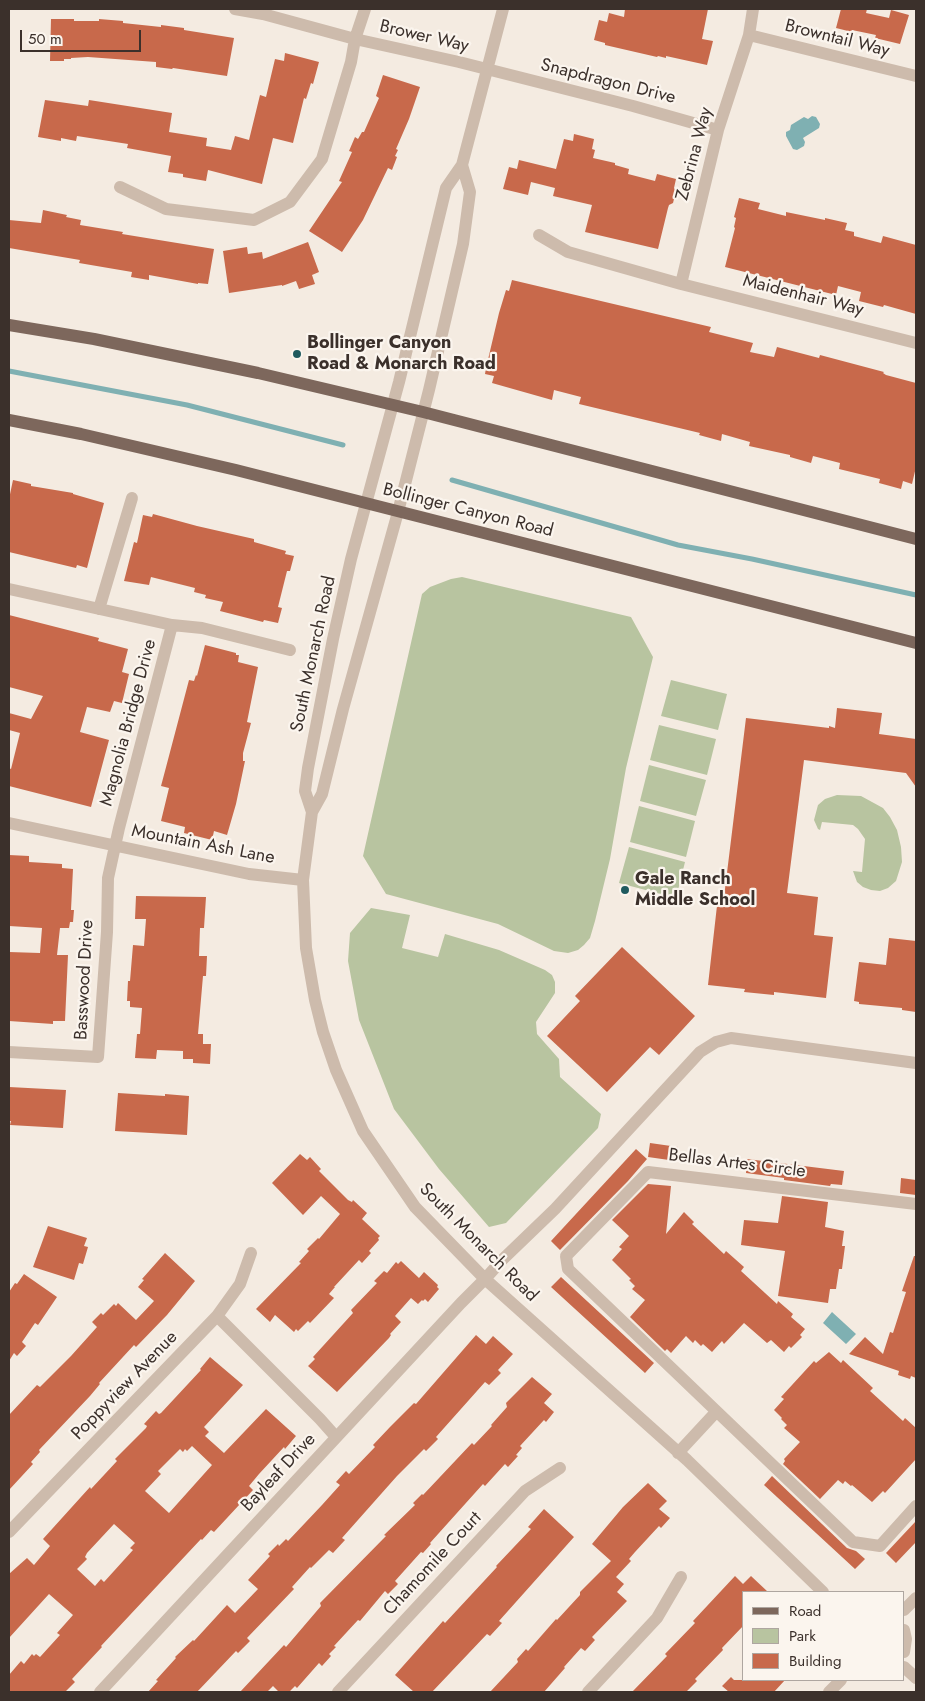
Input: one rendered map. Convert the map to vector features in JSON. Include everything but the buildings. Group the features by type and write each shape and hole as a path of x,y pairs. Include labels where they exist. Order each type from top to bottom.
{"main road":[{"path":"9,324 94,339 258,373 423,412 916,539"},
{"name":"Bollinger Canyon Road","path":"9,420 81,434 236,470 916,643"}],"street":[{"name":"Brower Way","path":"235,9 263,14 355,39 488,70"},
{"path":"120,187 166,209 254,220 290,202 322,159 351,62 355,39 364,9"},
{"path":"462,165 503,9"},
{"name":"Zebrina Way","path":"681,284 718,130 749,35 754,9"},
{"name":"Browntail Way","path":"749,35 916,76"},
{"name":"Snapdragon Drive","path":"488,70 633,106 718,130"},
{"name":"South Monarch Road","path":"312,812 305,791 333,639 426,275 446,188 462,165"},
{"name":"South Monarch Road","path":"462,165 470,192 463,244 398,512 343,709 322,794 312,812 303,880 306,948 323,1032 352,1108 368,1138 415,1207 485,1279 678,1453 822,1591"},
{"name":"Maidenhair Way","path":"539,235 568,252 681,284 916,343"},
{"path":"99,609 132,498"},
{"name":"Magnolia Bridge Drive","path":"9,589 172,626 119,828 116,846"},
{"path":"172,626 202,628 290,650"},
{"name":"Mountain Ash Lane","path":"9,823 249,874 303,880"},
{"name":"Basswood Drive","path":"9,1052 98,1057 108,878 116,846"},
{"name":"Bayleaf Drive","path":"100,1692 336,1437 502,1260 555,1209 700,1052 716,1042 731,1038 916,1063"},
{"name":"Bellas Artes Circle","path":"916,1204 648,1172 566,1256 568,1269 853,1542 880,1546 916,1506"},
{"name":"Poppyview Avenue","path":"9,1532 217,1316 240,1284 251,1253"},
{"path":"217,1316 336,1437"},
{"path":"678,1453 716,1412"},
{"name":"Chamomile Court","path":"338,1692 525,1491 560,1468"},
{"path":"588,1692 657,1618 681,1577"},
{"path":"905,1609 916,1598"},
{"path":"905,1668 916,1678"},
{"path":"829,1692 840,1681"}],"green space":[{"path":"462,577 631,617 653,657 626,768 610,859 595,921 590,938 578,950 568,953 554,951 498,924 386,894 363,856 422,594 430,587"},
{"path":"671,680 727,694 718,730 661,716"},
{"path":"659,725 716,739 707,775 650,760"},
{"path":"649,765 706,780 696,816 640,801"},
{"path":"837,795 861,796 883,808 890,817 897,830 902,862 896,881 888,888 880,891 871,890 857,882 853,871 862,872 865,839 858,829 853,825 822,822 820,830 818,829 814,820 818,805 825,799"},
{"path":"639,806 695,821 686,857 630,842"},
{"path":"629,847 685,862 676,898 619,883"},
{"path":"371,908 410,915 402,948 438,957 445,934 499,950 545,970 552,975 555,982 555,993 536,1022 537,1034 559,1059 560,1077 601,1114 598,1128 506,1223 489,1227 439,1169 394,1109 359,1020 348,961 350,933"}],"water":[{"path":"812,116 816,117 820,124 819,128 803,138 804,146 797,150 793,149 786,136 786,132 790,130 791,125 804,117 808,119"},
{"path":"832,1312 856,1334 846,1344 823,1323"}],"waterway":[{"path":"9,371 187,405 343,445"},
{"path":"452,480 678,545 752,559 916,595"}],"place":[{"name":"Bollinger Canyon Road & Monarch Road","path":"297,354"},
{"name":"Gale Ranch Middle School","path":"625,890"}]}
